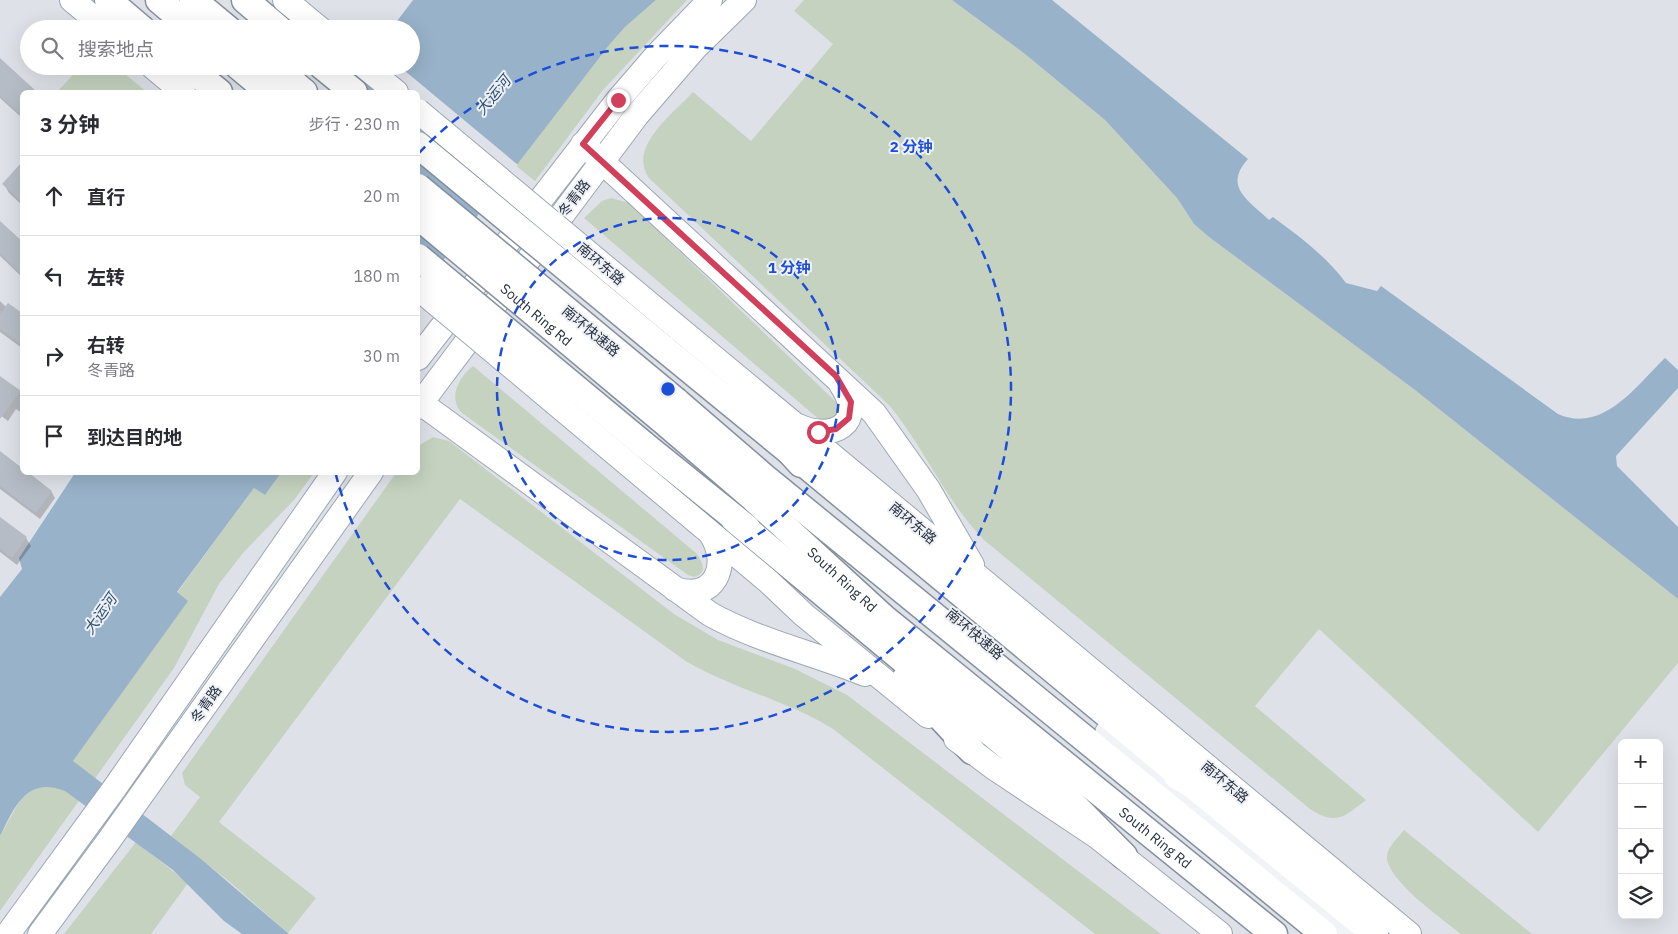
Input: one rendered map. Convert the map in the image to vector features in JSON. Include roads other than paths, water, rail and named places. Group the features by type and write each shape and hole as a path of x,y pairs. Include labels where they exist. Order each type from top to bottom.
{"highway":[{"path":"108,0 131,20"},
{"path":"116,0 134,20"},
{"path":"159,0 182,20"},
{"path":"193,0 217,20"},
{"path":"245,0 268,20"},
{"path":"198,75 217,90"},
{"path":"249,75 267,90"},
{"path":"284,75 302,90"},
{"path":"333,75 352,90"},
{"path":"420,147 669,337 789,451 919,588"},
{"name":"南环快速路","path":"420,189 668,410 919,588 1028,678 1171,809"},
{"name":"South Ring Rd","path":"420,218 668,410 753,498 884,618 1274,934"},
{"path":"420,259 635,454 734,519 818,582 1252,934"},
{"path":"789,451 1375,934"},
{"name":"南环快速路","path":"764,477 1324,934"},
{"path":"818,582 884,618"},
{"path":"818,582 972,751"},
{"path":"818,582 1056,787 1124,856"},
{"path":"1028,678 1105,731 1191,784"}],"main road":[{"path":"285,0 309,20"},
{"name":"冬青路","path":"420,355 583,144 656,56 710,0"},
{"name":"冬青路","path":"420,400 602,160 673,72 744,0"},
{"path":"77,4 96,20"},
{"path":"163,75 181,90"},
{"path":"375,75 394,90"},
{"name":"南环东路","path":"420,113 669,337 792,423 1409,934"},
{"path":"583,144 874,413 900,448 982,581"},
{"path":"420,290 635,454 710,533 768,581 804,615 888,684 972,751 1124,856 1220,934"},
{"path":"792,423 813,432 824,432 836,429 846,423 851,410 851,402 836,376"},
{"path":"420,404 710,614 728,624 824,658 888,684"},
{"name":"冬青路","path":"8,934 114,789 333,475"},
{"name":"冬青路","path":"40,934 110,839 368,475"},
{"path":"675,589 690,593 704,589 718,574 720,557 710,533"}],"street":[{"path":"1105,731 1350,934"}],"water":[{"name":"大运河","path":"413,0 656,0 625,27 610,44 420,290 420,90 364,90 367,75 420,75 420,20 398,20"},
{"path":"952,0 1052,0 1248,159 1241,169 1238,178 1241,192 1269,220 1273,217 1312,247 1346,283 1377,291 1381,286 1558,414 1574,418 1590,418 1604,412 1618,404 1665,358 1678,370 1678,388 1616,456 1617,466 1678,527 1678,599 1415,390 1209,237 1194,224 1177,198 1105,120 1025,54"},
{"name":"大运河","path":"74,475 280,475 265,495 254,488 177,592 188,601 73,761 201,859 289,934 242,934 224,921 173,870 65,791 52,787 31,791 17,805 0,836 0,597 22,569 19,558"}]}
